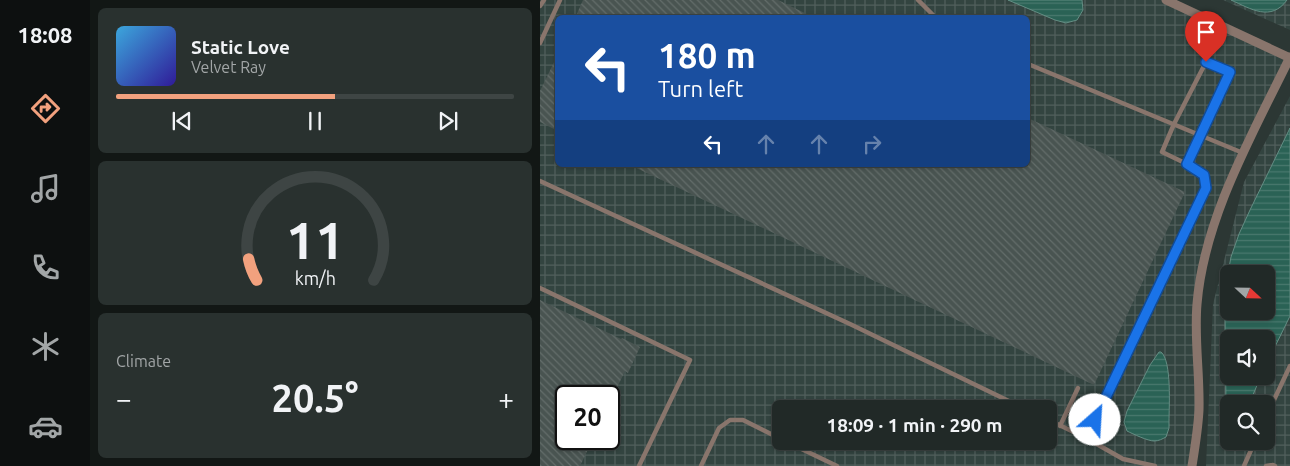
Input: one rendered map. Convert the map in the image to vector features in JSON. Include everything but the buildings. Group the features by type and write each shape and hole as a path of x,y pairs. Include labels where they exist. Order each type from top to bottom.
{"street":[{"path":"1166,0 1290,58 1244,153 1211,232 1197,303 1196,336 1199,409 1192,466"}],"lane":[{"path":"540,6 544,0"},
{"path":"540,42 560,0"},
{"path":"918,0 933,15"},
{"path":"924,6 927,0"},
{"path":"1086,438 1206,188 1204,175 1162,152 1174,124 1206,62 1230,72 1187,164"},
{"path":"1030,65 1244,153"},
{"path":"540,181 850,324 1006,400"},
{"path":"540,288 690,360 639,466"},
{"path":"1275,398 1290,366"},
{"path":"1060,426 1078,388"},
{"path":"701,466 719,428 730,420 743,420 772,435"},
{"path":"1057,424 1123,459 1155,466"},
{"path":"804,450 837,466"},
{"path":"1244,466 1251,450"},
{"path":"1266,466 1275,466"}],"shaded area":[{"path":"540,0 1166,0 1290,58 1236,169 1201,279 1199,409 1192,466 540,466"},
{"path":"1008,0 1082,0 1083,10 1077,20 1066,23"},
{"path":"1223,0 1290,0 1290,30"},
{"path":"1231,0 1287,0 1274,11 1260,12"},
{"path":"1290,96 1290,466 1206,466 1213,304 1220,276 1220,320 1275,320 1275,265 1223,265 1244,182"},
{"path":"1290,128 1290,316 1275,347 1275,330 1225,330 1225,320 1275,320 1275,265 1230,265 1239,234"},
{"path":"1159,352 1165,357 1167,365 1169,428 1166,437 1154,441 1144,439 1127,431 1124,422 1127,411 1150,365"},
{"path":"1226,385 1257,385 1253,395 1226,395"}],"route":[{"path":"1095,420 1206,188 1204,175 1187,164 1230,72 1206,62"}]}
